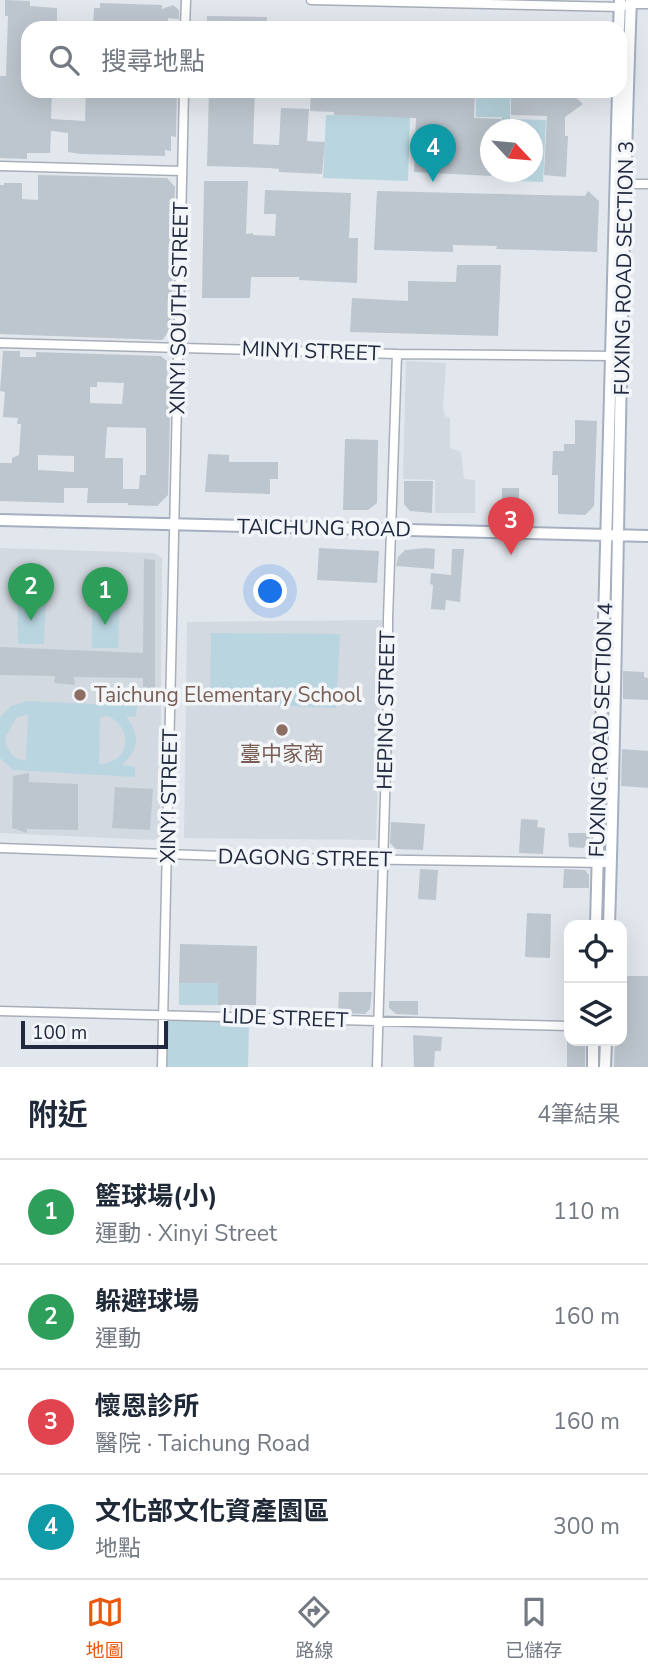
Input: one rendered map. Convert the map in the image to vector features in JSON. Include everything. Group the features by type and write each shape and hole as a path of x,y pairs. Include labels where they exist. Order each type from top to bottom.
{"main road":[{"path":"622,21 626,3"},
{"name":"FUXING ROAD SECTION 3","path":"625,21 626,3"},
{"name":"FUXING ROAD SECTION 3","path":"618,98 620,184"},
{"name":"FUXING ROAD SECTION 3","path":"613,535 623,98"},
{"name":"TAICHUNG ROAD","path":"0,520 648,536"},
{"name":"FUXING ROAD SECTION 4","path":"596,920 600,705 613,535"},
{"name":"FUXING ROAD SECTION 4","path":"609,920 613,535"},
{"path":"593,1046 593,1067"},
{"path":"605,1067 606,1046"}],"street":[{"path":"186,0 186,21"},
{"path":"311,0 648,4"},
{"name":"XINYI SOUTH STREET","path":"175,525 184,98"},
{"path":"0,166 181,171"},
{"path":"620,184 648,184"},
{"name":"MINYI STREET","path":"0,343 616,357"},
{"name":"HEPING STREET","path":"377,1067 397,354"},
{"name":"XINYI STREET","path":"162,1067 175,525"},
{"name":"DAGONG STREET","path":"0,848 168,855 611,863"},
{"name":"LIDE STREET","path":"0,1011 564,1026"}],"shaded area":[{"path":"476,98 510,98 510,119 476,117"},
{"path":"326,115 410,117 408,181 323,178"},
{"path":"543,120 546,120 543,182"},
{"path":"406,361 446,363 443,407 445,416 450,418 450,448 461,452 464,479 475,480 475,513 435,513 435,480 403,479"},
{"name":"Taichung Elementary School","path":"0,548 154,553 162,558 160,836 154,840 0,833"},
{"path":"46,597 44,644 18,644 17,598"},
{"path":"92,602 120,603 118,648 92,648"},
{"name":"臺中家商","path":"382,620 376,840 184,838 187,622"},
{"path":"211,633 340,634 336,708 210,703"},
{"path":"28,701 137,706 136,717 126,716 134,730 136,742 132,753 122,765 135,767 135,777 13,770 0,758 0,717 11,706","holes":["28,714 26,760 26,761 11,754 5,738 16,718","108,716 122,729 125,745 117,758 99,764 100,717"]},
{"path":"179,983 218,983 218,1005 179,1005"},
{"path":"166,1020 249,1021 248,1067 165,1067"}],"building":[{"path":"5,0 30,1 30,6 57,8 57,21 21,21 21,98 52,98 51,119 85,121 86,98 177,98 176,137 171,136 171,151 165,150 165,156 68,152 68,133 51,131 50,153 27,153 27,159 0,158 0,76 6,76 8,16 5,16"},
{"path":"100,3 162,5 162,9 173,5 179,10 179,19 93,21 94,8 100,8"},
{"path":"207,16 267,17 267,21 207,21"},
{"path":"209,98 255,98 253,144 279,145 281,108 309,109 307,141 325,142 322,174 279,172 279,169 269,168 207,166"},
{"path":"311,98 475,98 474,118 501,119 480,119 480,175 414,172 416,118 334,115 334,112 310,111"},
{"path":"511,98 577,98 583,104 565,117 565,136 568,136 566,177 544,175 547,116 511,115"},
{"path":"38,175 167,178 175,187 171,329 162,340 0,334 0,185 22,183 22,199 38,200"},
{"path":"204,181 248,181 246,234 253,235 275,236 276,214 264,214 265,190 351,193 349,238 358,238 357,283 299,280 299,277 251,277 250,298 202,298"},
{"path":"377,191 585,196 588,191 599,201 597,252 453,245 453,252 374,250"},
{"path":"457,265 501,265 498,336 350,332 352,298 408,301 408,281 456,282"},
{"path":"3,351 20,351 20,357 36,357 36,352 161,356 168,362 167,379 171,378 168,495 157,506 87,503 88,488 64,488 64,503 0,501 0,463 12,463 12,458 19,455 21,424 17,424 18,418 3,417 5,392 0,391","holes":["97,382 124,383 122,404 90,403 90,387 97,387","107,427 146,428 146,475 140,475 139,489 123,489 123,458 105,458","38,455 74,456 74,472 38,470"]},
{"path":"575,420 597,421 594,506 585,515 558,514 558,475 552,475 553,451 564,451 564,444 575,444"},
{"path":"345,439 378,440 377,503 368,510 343,510"},
{"path":"208,454 229,455 229,462 278,462 278,479 270,479 270,494 205,492"},
{"path":"404,481 433,481 432,513 410,511 404,504"},
{"path":"502,488 519,488 519,500 523,500 522,519 502,518"},
{"path":"319,548 379,551 377,583 317,580"},
{"path":"435,549 434,569 396,566 398,557 405,550"},
{"path":"452,549 464,549 460,602 446,600 445,610 431,609 431,573 451,575"},
{"path":"144,559 155,560 155,696 143,694 143,678 74,677 75,685 54,683 55,676 0,675 0,647 143,653"},
{"path":"623,671 644,672 644,677 648,678 648,700 623,699"},
{"path":"622,749 648,751 648,788 621,786"},
{"path":"29,773 29,782 78,784 78,830 27,829 27,833 12,828 13,776"},
{"path":"115,787 153,789 150,830 112,828"},
{"path":"521,819 538,820 537,827 545,828 543,854 519,853"},
{"path":"391,822 425,824 423,850 396,849 390,843"},
{"path":"568,833 591,833 590,842 583,848 569,847"},
{"path":"420,869 438,870 436,900 418,899"},
{"path":"564,869 585,870 589,875 589,888 563,888"},
{"path":"527,913 551,914 550,958 525,957"},
{"path":"180,944 257,946 256,1005 218,1005 218,983 179,983"},
{"path":"627,976 648,976 648,1067 614,1067 615,1046 627,1046"},
{"path":"339,992 372,992 370,1009 365,1014 338,1013"},
{"path":"389,1001 418,1001 418,1015 396,1014 389,1008"},
{"path":"413,1035 442,1037 441,1051 435,1051 434,1067 414,1067"},
{"path":"567,1046 585,1046 585,1067 567,1067"}],"place":[{"name":"文化部文化資產園區","path":"433,182"},
{"name":"懷恩診所","path":"511,555"},
{"name":"躲避球場","path":"31,621"},
{"name":"籃球場(小)","path":"105,625"},
{"name":"Taichung Elementary School","path":"80,695"},
{"name":"臺中家商","path":"282,730"}]}
